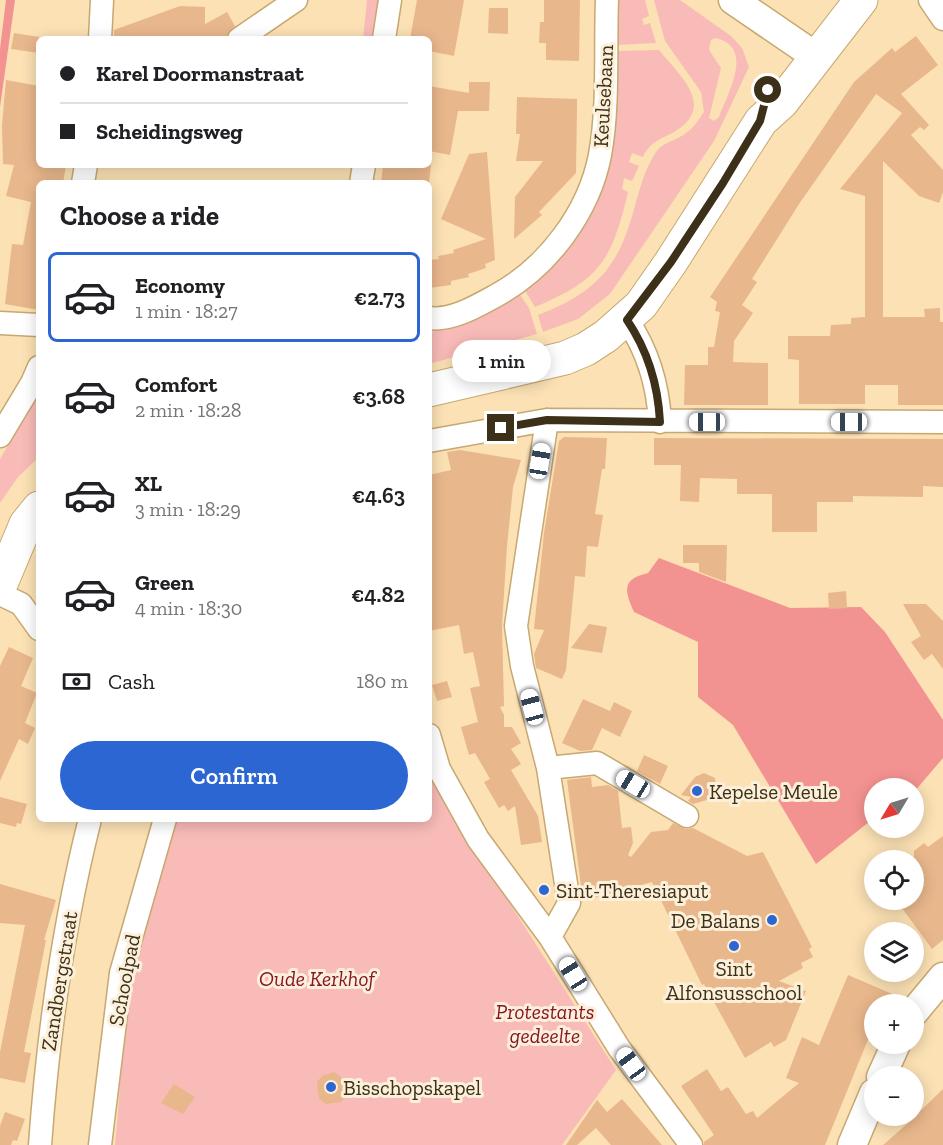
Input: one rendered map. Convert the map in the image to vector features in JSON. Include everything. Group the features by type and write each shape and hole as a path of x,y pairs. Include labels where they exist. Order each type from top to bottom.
{"main road":[{"path":"807,50 824,18 856,0"},
{"path":"432,389 565,358 586,349 627,320 671,262 760,121 768,90 861,0"},
{"path":"2,579 26,524 36,512"}],"street":[{"path":"100,36 102,0"},
{"path":"243,36 296,0"},
{"path":"384,36 390,0"},
{"name":"Keulsebaan","path":"432,318 439,319 473,308 516,283 543,261 580,210 595,173 604,124 607,0"},
{"path":"733,0 807,50"},
{"path":"930,0 943,19"},
{"path":"627,320 645,350 659,398 660,422"},
{"path":"0,323 36,325"},
{"path":"0,436 36,374"},
{"path":"547,420 516,626 522,666 548,768 569,903 550,937"},
{"path":"432,440 547,420 943,422"},
{"path":"2,579 36,625"},
{"path":"432,745 439,769 478,838 550,937 619,1048 691,1145"},
{"path":"548,768 597,763 687,816"},
{"name":"Zandbergstraat","path":"40,1145 46,1064 58,972 89,822"},
{"name":"Schoolpad","path":"100,1145 121,973 164,822"},
{"path":"924,1000 943,977"},
{"path":"852,1145 864,1117"}],"green space":[{"path":"367,0 378,0 372,36 363,36"},
{"path":"618,0 645,0 649,16 642,19 644,25 650,23 656,43 616,45"},
{"path":"654,0 680,0 731,36 742,48 749,67 714,141 610,294 578,319 543,332 538,315 580,294 602,275 611,263 626,234 642,182 658,149 689,131 704,112 701,92 665,41","holes":["715,38 727,43 734,51 735,72 719,117 714,121 709,118 721,68 709,50 711,40"]},
{"path":"659,50 690,91 694,101 693,112 687,122 674,132 659,139 643,157 632,153 629,162 639,166 632,181 624,178 622,189 628,192 622,215 609,251 600,265 575,287 535,307 524,289 577,233 616,51"},
{"path":"519,293 529,308 537,334 432,363 432,332 451,326"},
{"path":"36,397 36,460 18,477 0,503 0,459"},
{"name":"Oude Kerkhof","path":"432,776 460,825 616,1070 562,1145 115,1145 127,1007 137,953 174,822 432,822"}],"shaded area":[{"path":"6,0 15,0 0,107 0,49"},
{"path":"659,558 790,608 861,607 885,632 943,720 943,758 924,780 924,778 864,778 864,826 816,864 733,725 698,697 698,642 634,612 628,597 628,586 633,579 648,573"}],"building":[{"path":"417,0 464,0 454,56 432,52 432,36 411,36"},
{"path":"544,0 580,0 579,61 546,60 546,43 539,43 540,22 544,22"},
{"path":"180,6 205,7 205,24 227,12 235,26 227,36 114,36 114,30"},
{"path":"489,8 508,8 508,34 488,33"},
{"path":"14,33 36,37 36,53 11,49"},
{"path":"916,36 938,65 901,94 929,125 924,130 920,127 911,135 943,170 943,192 939,203 919,196 883,161 883,317 925,317 924,309 940,308 940,322 943,322 943,405 898,405 898,385 865,385 865,404 799,404 799,360 788,359 788,336 830,336 831,325 851,324 851,318 865,317 865,196 840,189 902,113 876,94 799,204 752,279 757,282 742,305 753,313 734,341 733,362 768,363 768,405 684,405 685,365 708,365 708,347 714,347 720,312 715,311 717,302 710,297 854,82 892,48 895,52"},
{"path":"6,80 36,85 36,168 66,168 64,180 36,180 36,309 5,304 12,244 23,245 31,202 6,196 14,165 3,164 2,125"},
{"path":"469,82 490,82 489,111 458,111 450,155 432,152 432,87 469,93"},
{"path":"517,97 577,99 576,173 539,212 542,215 514,239 515,197 543,161 516,161 520,134 516,134"},
{"path":"487,152 495,260 485,264 486,268 468,274 469,277 451,281 451,285 432,288 432,260 439,259 438,256 454,253 453,250 486,239 441,219 469,154"},
{"path":"383,168 431,168 429,180 381,180"},
{"path":"564,437 607,438 605,469 602,469 595,514 603,515 598,547 587,546 585,577 575,576 566,670 562,679 536,668 534,654 544,630 534,629 544,533 559,441"},
{"path":"654,438 943,439 943,487 923,486 923,497 853,496 853,502 817,502 817,532 772,532 772,494 737,494 737,479 700,478 699,502 680,501 681,465 654,465"},
{"path":"460,450 521,460 513,487 507,546 502,626 504,706 500,707 504,715 504,727 512,727 521,743 511,749 521,764 511,770 538,816 542,842 521,845 515,806 508,811 504,805 499,808 484,782 490,779 475,753 469,755 461,727 478,722 470,688 480,686 473,652 464,654 459,625 432,630 432,474 451,470 447,452"},
{"path":"683,545 727,545 726,582 699,572 699,563 683,563"},
{"path":"846,591 847,608 829,609 828,593"},
{"path":"903,604 926,604 943,621 943,669 932,654 924,660 911,642 921,636"},
{"path":"589,624 607,627 602,653 571,648"},
{"path":"9,647 33,658 21,686 36,693 36,696 25,723 35,728 28,744 19,739 0,781 0,666"},
{"path":"447,681 452,697 437,701 432,685"},
{"path":"583,699 610,711 614,702 632,711 620,737 602,728 592,750 580,751 562,743"},
{"path":"644,755 668,766 660,784 637,771"},
{"name":"Kepelse Meule","path":"704,773 715,778 717,792 710,799 693,804 688,801 691,797 681,795 695,777"},
{"path":"591,777 592,787 608,785 618,791 622,828 631,827 633,843 628,855 631,857 651,832 668,830 673,823 686,829 693,828 747,856 763,852 812,947 809,949 813,957 801,963 803,968 779,981 806,991 786,1040 774,1047 771,1042 745,1058 704,984 702,985 652,882 583,901 567,780"},
{"path":"0,797 27,804 21,824 17,823 16,827 0,823"},
{"path":"943,836 943,940 932,949 924,938 924,922 912,922 903,910 924,910 924,850 915,850 924,843 928,847"},
{"path":"0,884 56,900 44,940 46,940 24,1052 31,1053 25,1083 0,1078 0,1052 25,925 0,923"},
{"path":"848,975 892,994 864,994 864,1049 825,1145 704,1145 704,1142 714,1135 681,1086 707,1069 721,1091 728,1087 746,1114 753,1111 757,1118 799,1083 786,1078 802,1037 819,1045"},
{"name":"Bisschopskapel","path":"334,1072 349,1083 347,1095 341,1102 326,1104 319,1099 317,1082 322,1076"},
{"path":"174,1084 195,1097 183,1114 161,1103"},
{"path":"943,1089 943,1145 883,1145 905,1126 924,1126 924,1107"},
{"path":"622,1099 662,1145 611,1145 596,1128 577,1145 566,1145 597,1100 607,1112"},
{"path":"5,1112 25,1119 17,1141 13,1140 11,1145 0,1145 0,1126"}],"place":[{"name":"Kepelse Meule","path":"697,791"},
{"name":"Sint-Theresiaput","path":"544,890"},
{"name":"De Balans","path":"772,920"},
{"name":"Sint Alfonsusschool","path":"734,946"},
{"name":"Bisschopskapel","path":"331,1087"}],"route":[{"path":"501,428 547,420 660,422 659,398 645,350 627,320 671,262 723,183 760,121 768,90"}],"park label":[{"name":"Protestants gedeelte","path":"545,1023"}]}
